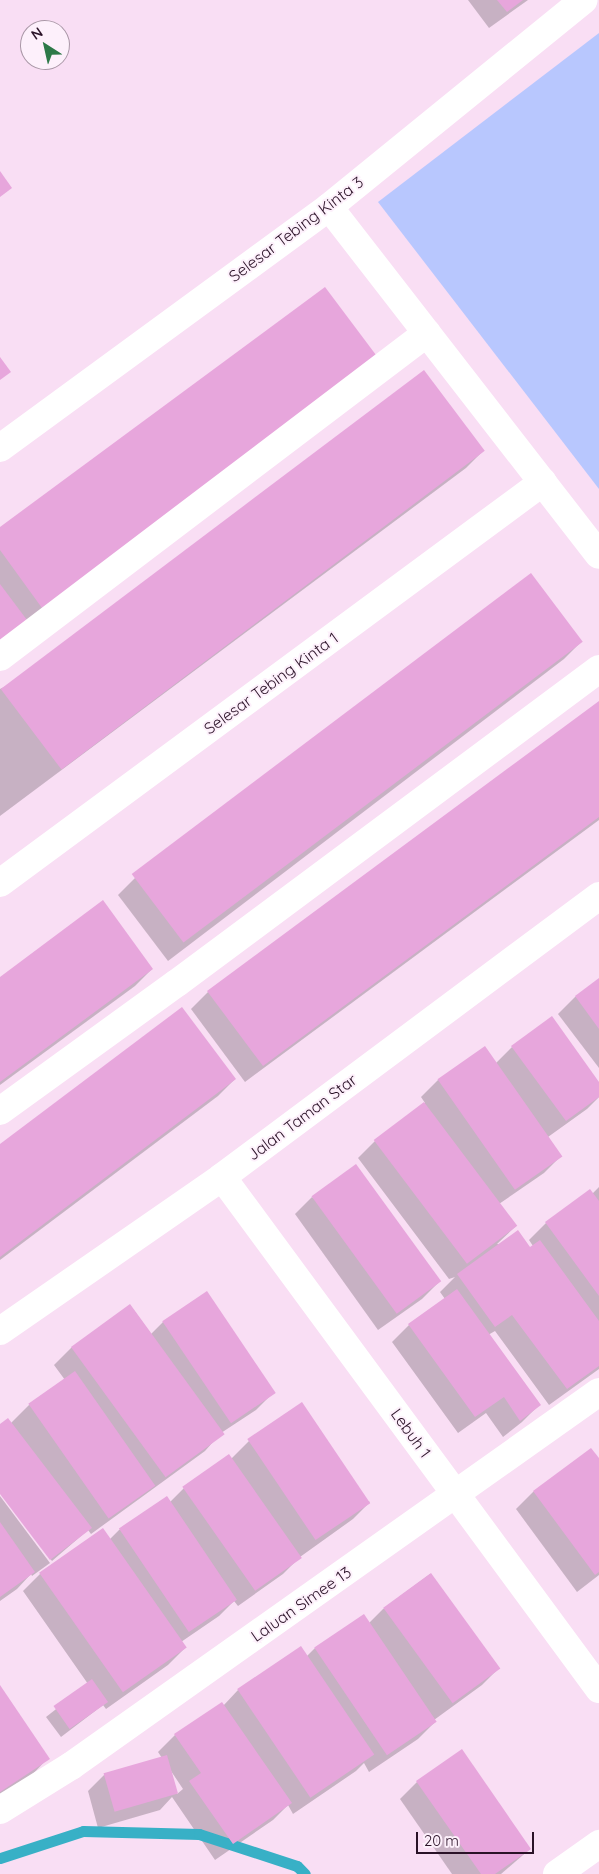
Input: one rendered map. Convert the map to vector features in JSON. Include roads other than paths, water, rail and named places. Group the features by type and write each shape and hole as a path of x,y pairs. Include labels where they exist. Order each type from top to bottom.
{"street":[{"name":"Selesar Tebing Kinta 3","path":"0,448 329,207 584,0"},
{"path":"329,207 599,555"},
{"path":"0,657 427,333"},
{"name":"Selesar Tebing Kinta 1","path":"0,883 543,482"},
{"path":"0,1111 177,983 599,668"},
{"name":"Jalan Taman Star","path":"0,1331 222,1176 599,896"},
{"name":"Lebuh 1","path":"222,1176 599,1689"},
{"name":"Laluan Simee 13","path":"0,1810 71,1766 599,1392"},
{"path":"557,1874 599,1844"}],"waterway":[{"path":"0,1858 83,1831 199,1834 297,1866 305,1874"}]}
